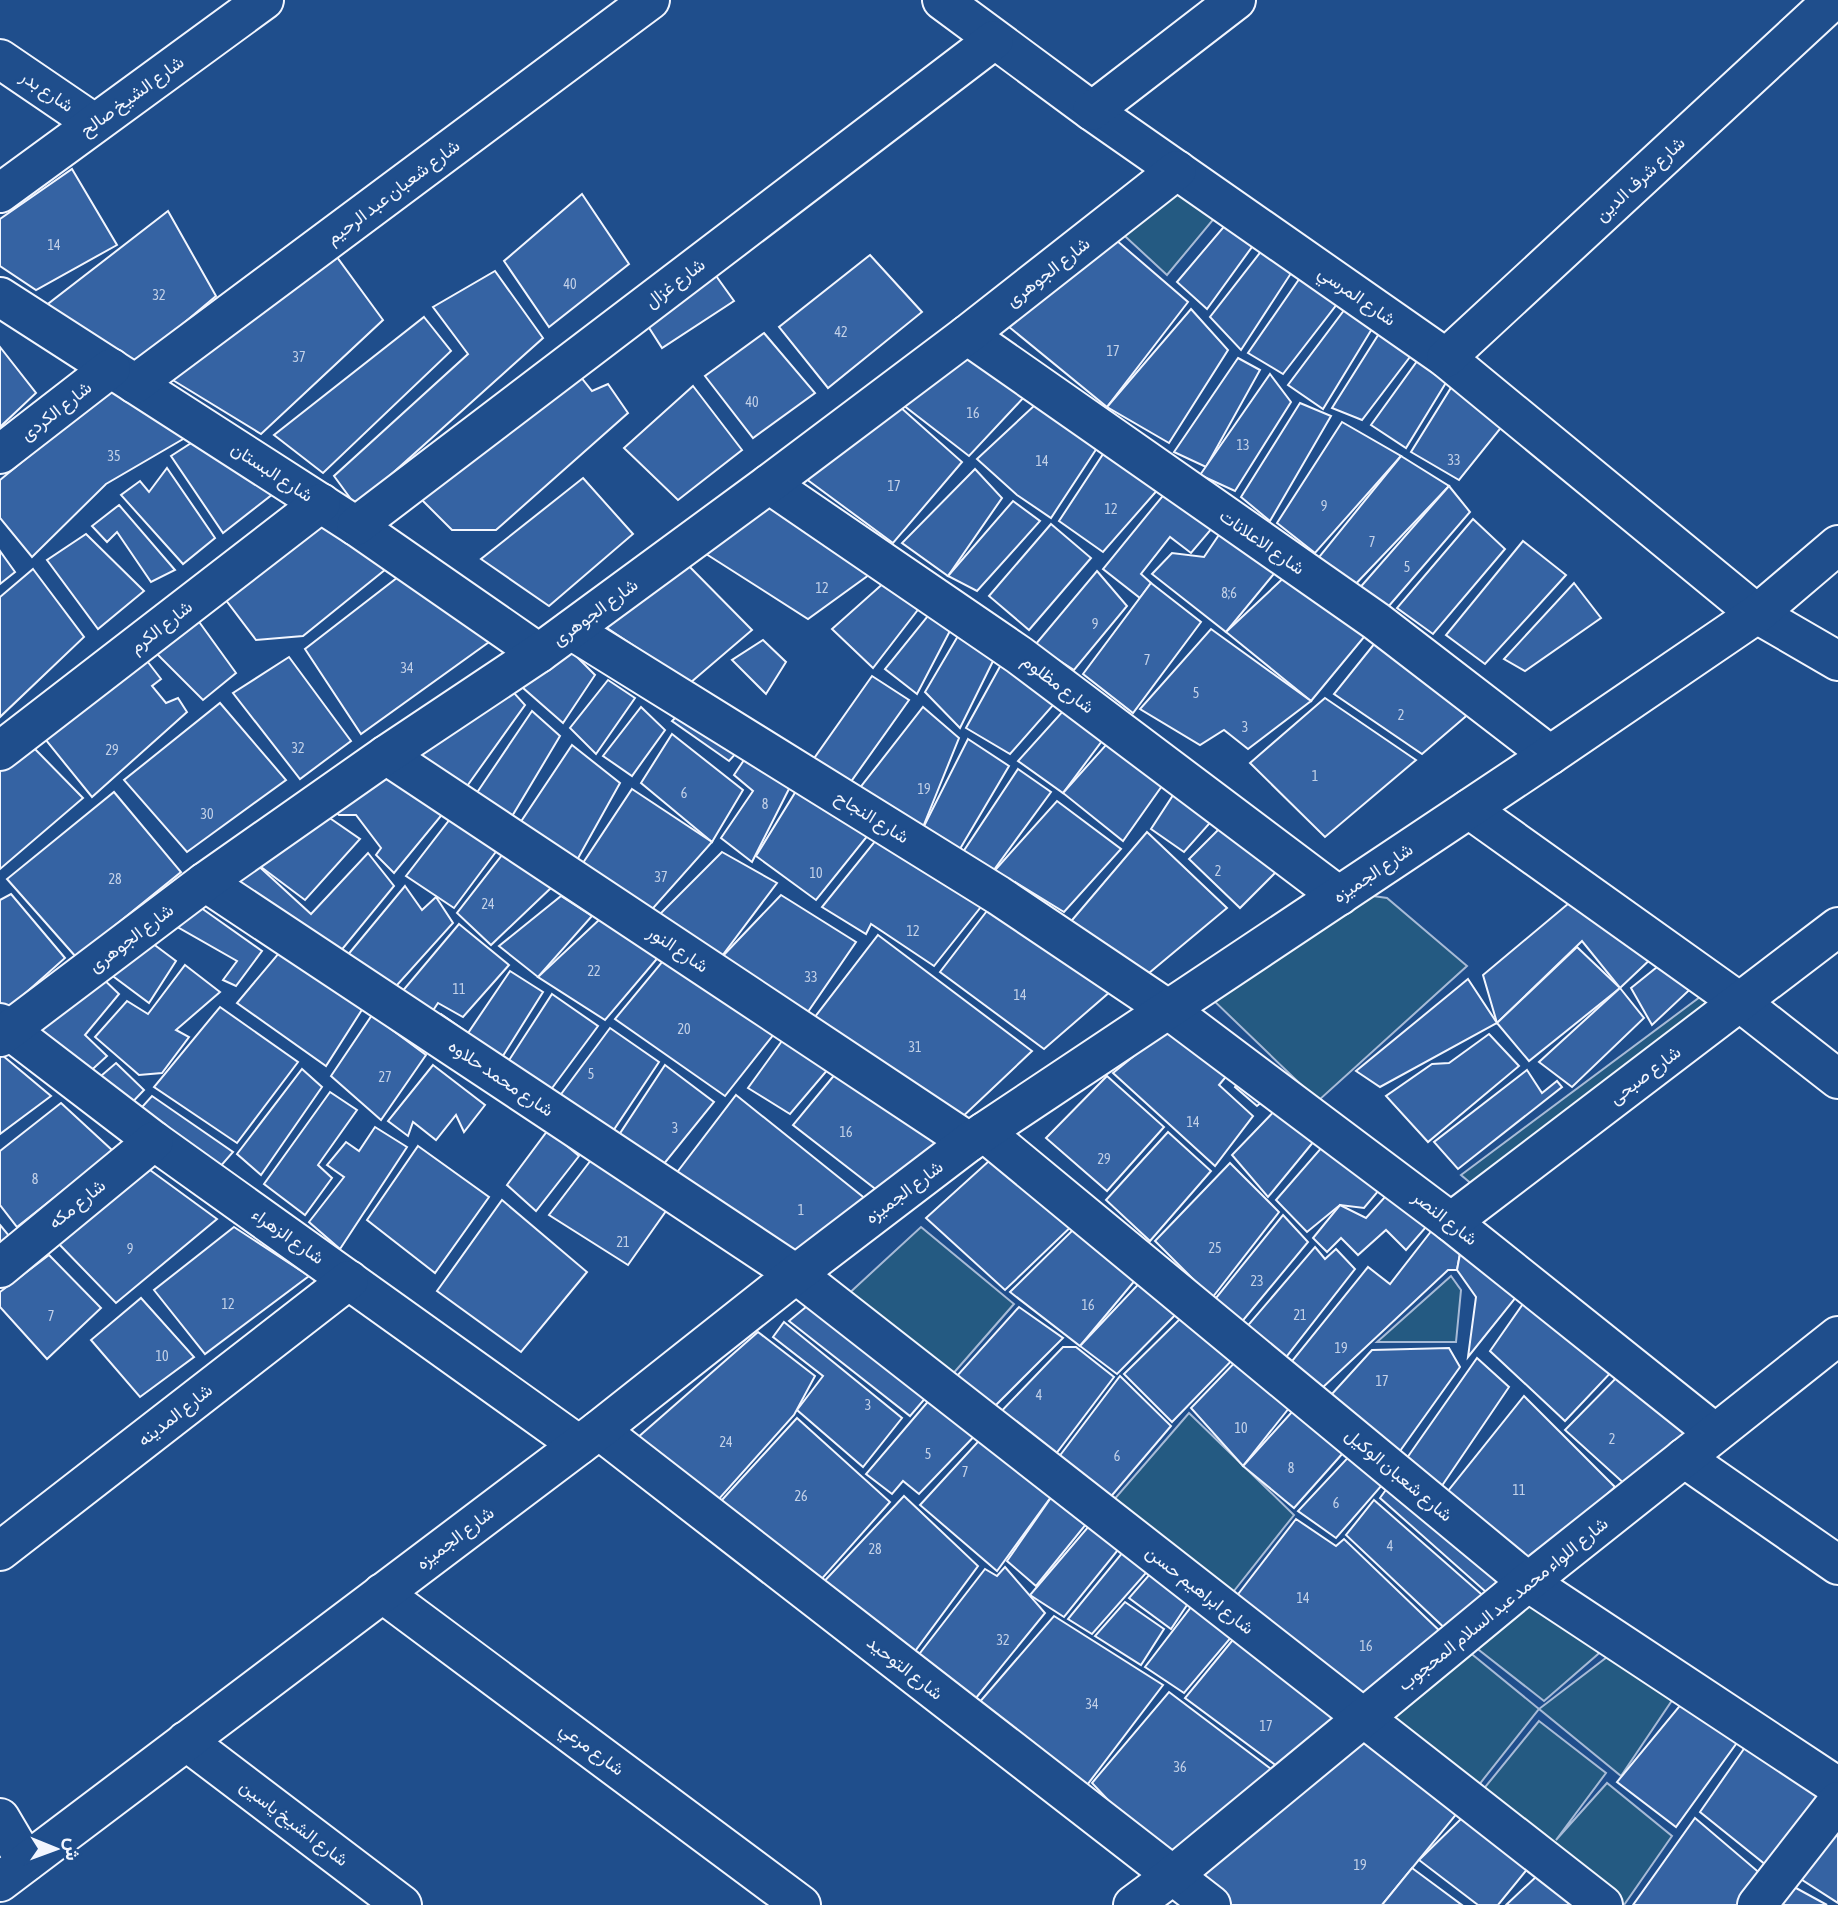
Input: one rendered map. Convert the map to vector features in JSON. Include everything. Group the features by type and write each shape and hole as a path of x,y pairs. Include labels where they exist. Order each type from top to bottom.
{"street":[{"name":"شارع شعبان عبد الرحيم","path":"123,376 650,0"},
{"name":"شارع المرسي","path":"942,0 1092,111 1446,358 1757,614 1838,662"},
{"path":"1092,111 1236,0"},
{"name":"شارع شرف الدين","path":"1446,358 1833,0"},
{"name":"شارع الشيخ صالح","path":"0,192 258,1"},
{"name":"شارع غزال","path":"356,526 994,40"},
{"name":"شارع بدر","path":"0,59 94,123"},
{"name":"شارع الجوهرى","path":"3,1030 205,882 571,630 967,335 1177,170"},
{"name":"شارع البستان","path":"0,297 356,526 539,653"},
{"name":"شارع الاعلانات","path":"967,335 1376,621 1550,755"},
{"name":"شارع الكردى","path":"0,454 123,376"},
{"name":"شارع مظلوم","path":"769,484 1019,655 1339,896"},
{"name":"شارع الكرم","path":"0,751 321,503"},
{"name":"شارع الجميزه","path":"13,1872 589,1437 976,1137 1757,614 1838,545"},
{"name":"شارع النجاح","path":"571,630 998,895 1169,1010"},
{"name":"شارع النور","path":"386,755 976,1137"},
{"path":"1469,809 1741,1003 1838,1079"},
{"name":"شارع محمد حلاوه","path":"205,882 796,1274"},
{"name":"شارع صبحى","path":"1451,1222 1838,927"},
{"name":"شارع النصر","path":"1169,1010 1451,1222 1716,1433"},
{"name":"شارع الزهراء","path":"3,1030 349,1280 589,1437"},
{"name":"شارع شعبان الوكيل","path":"976,1137 1528,1582 1838,1787"},
{"name":"شارع مكه","path":"0,1268 155,1141"},
{"name":"شارع ابراهيم حسن","path":"796,1274 1603,1905"},
{"name":"شارع المدينه","path":"0,1550 349,1280"},
{"name":"شارع اللواء محمد عبد السلام المحجوب","path":"1133,1905 1172,1877 1528,1582 1838,1336"},
{"name":"شارع التوحيد","path":"589,1437 1211,1905"},
{"path":"1684,1458 1838,1564"},
{"name":"شارع مرعي","path":"382,1593 801,1905"},
{"name":"شارع الشيخ ياسين","path":"186,1741 402,1905"},
{"path":"1757,1905 1838,1801"},
{"path":"0,1818 13,1872"},
{"path":"0,1893 16,1905"}],"shaded area":[{"path":"1162,155 1227,203 1167,275 1101,214"},
{"path":"1359,894 1387,898 1467,966 1318,1101 1210,997"},
{"path":"1708,991 1718,1010 1480,1191 1461,1175"},
{"path":"921,1227 1014,1304 944,1384 844,1298"},
{"path":"1451,1276 1461,1290 1456,1342 1377,1342"},
{"path":"1189,1413 1294,1515 1230,1596 1105,1510"},
{"path":"1529,1595 1605,1648 1544,1701 1470,1643"},
{"path":"1468,1651 1539,1709 1478,1786 1384,1715"},
{"path":"1611,1654 1675,1696 1621,1776 1539,1709"},
{"path":"1539,1721 1606,1773 1556,1840 1607,1783 1672,1836 1624,1905 1619,1905 1477,1797"}],"building":[{"path":"72,169 117,245 36,290 0,266 0,219"},
{"path":"582,194 629,264 549,327 504,261"},
{"path":"1238,210 1265,229 1207,309 1177,282"},
{"path":"168,211 216,296 135,364 44,307"},
{"path":"1094,221 1188,302 1107,407 992,313"},
{"path":"1273,236 1299,261 1241,350 1210,317"},
{"path":"334,253 383,320 261,434 171,379"},
{"path":"870,255 922,312 828,388 779,327"},
{"path":"1311,262 1344,295 1283,374 1248,353"},
{"path":"495,271 543,338 356,506 334,476 468,354 433,307"},
{"path":"714,273 734,301 662,348 646,323"},
{"path":"1354,297 1378,319 1323,409 1288,385"},
{"path":"1191,309 1228,350 1169,443 1107,407"},
{"path":"424,317 451,351 323,473 274,435"},
{"path":"1387,321 1419,345 1362,420 1332,408"},
{"path":"764,333 815,393 753,438 705,376"},
{"path":"1428,346 1455,368 1406,448 1371,425"},
{"path":"0,347 36,393 0,427"},
{"path":"963,347 1026,395 969,456 894,398"},
{"path":"1238,358 1260,370 1206,467 1174,452"},
{"path":"1462,370 1516,409 1459,480 1411,452"},
{"path":"1270,374 1291,402 1235,491 1200,475"},
{"path":"580,376 592,391 608,384 628,413 496,530 452,530 418,496"},
{"path":"115,385 190,435 106,484 32,557 0,518 0,480"},
{"path":"693,386 742,450 678,500 624,448"},
{"path":"881,390 962,462 893,543 794,470"},
{"path":"1300,403 1331,416 1270,521 1241,497"},
{"path":"1036,404 1097,448 1051,518 1017,495 977,459"},
{"path":"1342,422 1401,456 1315,553 1277,523"},
{"path":"199,438 278,490 223,533 171,456"},
{"path":"1109,445 1160,487 1103,552 1059,521"},
{"path":"1401,456 1449,486 1349,591 1315,562"},
{"path":"167,468 215,538 183,564 121,495 140,481 149,492"},
{"path":"975,469 1002,498 948,576 902,543"},
{"path":"583,478 633,534 549,606 481,559"},
{"path":"1449,486 1470,512 1382,614 1357,591"},
{"path":"767,487 884,564 808,619 692,545"},
{"path":"1170,487 1219,520 1191,553 1170,537 1141,574 1151,583 1140,598 1103,569"},
{"path":"1013,501 1040,521 977,591 948,576"},
{"path":"119,505 175,570 151,582 117,532 107,542 92,526"},
{"path":"323,518 386,569 303,636 256,640 222,595"},
{"path":"1473,519 1505,549 1433,634 1397,608"},
{"path":"1051,524 1091,558 1029,630 989,596"},
{"path":"1225,526 1282,564 1226,632 1152,574 1172,553 1204,557"},
{"path":"86,534 144,591 98,629 47,560"},
{"path":"1523,541 1566,575 1485,664 1446,635"},
{"path":"0,551 15,572 0,584"},
{"path":"680,557 752,630 690,683 598,622"},
{"path":"33,569 84,637 0,717 0,597"},
{"path":"1292,570 1374,625 1311,701 1226,632"},
{"path":"1097,571 1127,606 1074,670 1035,645"},
{"path":"896,572 927,598 873,668 832,629"},
{"path":"402,574 496,637 361,734 305,649"},
{"path":"1151,583 1201,622 1133,713 1083,674"},
{"path":"1574,583 1601,618 1525,671 1504,659"},
{"path":"931,612 952,627 917,694 885,669"},
{"path":"197,619 236,673 203,700 151,648"},
{"path":"965,624 999,649 960,728 925,692"},
{"path":"1211,629 1311,701 1248,749 1224,730 1200,745 1140,709"},
{"path":"1383,633 1479,705 1422,754 1334,694"},
{"path":"763,640 786,662 766,694 732,660"},
{"path":"566,646 595,675 563,723 514,680"},
{"path":"1008,652 1062,695 1010,754 966,728"},
{"path":"144,657 161,679 152,686 166,703 178,698 187,712 92,797 41,734"},
{"path":"289,657 351,741 300,779 233,693"},
{"path":"872,676 909,700 845,790 810,764"},
{"path":"608,680 635,698 596,754 570,728"},
{"path":"504,682 525,705 465,789 408,753"},
{"path":"1325,698 1416,760 1325,837 1250,763"},
{"path":"1073,700 1111,729 1063,793 1018,761"},
{"path":"220,703 286,780 187,852 124,780"},
{"path":"641,707 665,730 632,776 603,756"},
{"path":"923,707 959,738 921,832 852,798"},
{"path":"532,711 560,736 508,823 474,797"},
{"path":"682,711 739,750 729,761 672,721"},
{"path":"672,734 743,790 712,842 641,783"},
{"path":"1114,736 1169,776 1123,841 1063,793"},
{"path":"968,739 1009,766 954,859 921,832"},
{"path":"572,745 620,783 572,869 516,829"},
{"path":"32,746 83,798 0,869 0,770"},
{"path":"750,751 794,779 752,862 721,838 753,791 734,775"},
{"path":"383,767 445,811 394,873 376,855 381,848 356,815 339,815 327,804"},
{"path":"1018,769 1051,792 988,878 963,852"},
{"path":"801,783 873,829 816,900 756,856"},
{"path":"1179,786 1217,815 1184,852 1151,829"},
{"path":"632,789 712,842 647,915 579,869"},
{"path":"114,792 181,872 76,957 7,879"},
{"path":"1057,801 1121,849 1064,912 1015,882 1002,891 988,878"},
{"path":"321,812 360,839 305,900 253,861"},
{"path":"454,814 498,849 454,908 406,876"},
{"path":"1225,823 1280,868 1240,908 1189,859"},
{"path":"1147,832 1227,908 1149,973 1067,926"},
{"path":"880,835 984,903 934,966 871,924 866,934 822,907"},
{"path":"506,850 554,885 491,945 457,913"},
{"path":"722,852 777,883 719,960 656,918"},
{"path":"368,853 394,886 335,958 218,882 253,861 311,914"},
{"path":"405,886 422,910 436,897 453,923 389,994 341,963"},
{"path":"1581,893 1657,953 1620,988 1582,941 1497,1023 1483,975"},
{"path":"11,894 65,958 2,1014 0,900"},
{"path":"781,895 856,942 801,1022 719,960"},
{"path":"561,896 592,916 538,977 499,946"},
{"path":"993,903 1119,984 1044,1049 940,972"},
{"path":"197,905 262,951 236,986 223,980 237,961 174,925"},
{"path":"600,919 661,954 605,1020 538,977"},
{"path":"459,924 509,965 463,1017 438,1003 426,1021 395,1000"},
{"path":"878,935 1032,1051 957,1122 811,1022"},
{"path":"148,940 176,961 149,1003 106,971"},
{"path":"284,947 365,1005 326,1066 237,1003"},
{"path":"1577,947 1620,988 1529,1061 1497,1023"},
{"path":"667,956 778,1029 725,1096 615,1019"},
{"path":"1667,959 1700,980 1652,1025 1631,988"},
{"path":"185,965 220,992 176,1030 189,1037 162,1073 139,1075 95,1037 127,1001 148,1014"},
{"path":"510,971 543,992 496,1067 428,1030 441,1014 468,1033"},
{"path":"98,974 119,994 85,1035 107,1056 84,1077 30,1029"},
{"path":"1468,979 1497,1023 1380,1087 1356,1071"},
{"path":"1620,988 1644,1018 1572,1087 1539,1062"},
{"path":"552,994 598,1026 544,1099 502,1071"},
{"path":"220,1007 298,1062 237,1143 154,1087"},
{"path":"372,1015 426,1055 381,1120 331,1076"},
{"path":"1178,1020 1235,1066 1219,1085 1253,1116 1215,1166 1113,1073"},
{"path":"610,1028 659,1062 609,1137 556,1101"},
{"path":"787,1034 835,1061 790,1114 748,1088"},
{"path":"1489,1034 1519,1066 1428,1142 1386,1096 1432,1064 1449,1063"},
{"path":"2,1055 51,1096 0,1134 0,1057"},
{"path":"116,1063 144,1090 126,1109 94,1082"},
{"path":"433,1065 485,1105 464,1132 456,1115 436,1140 413,1122 408,1136 388,1121"},
{"path":"665,1065 714,1102 659,1170 613,1144"},
{"path":"841,1067 938,1141 878,1191 793,1125"},
{"path":"302,1069 322,1087 261,1175 237,1154"},
{"path":"1527,1070 1542,1093 1557,1081 1562,1087 1458,1169 1434,1142"},
{"path":"1245,1072 1271,1094 1257,1106 1235,1087"},
{"path":"1107,1076 1164,1127 1107,1191 1046,1138"},
{"path":"330,1092 357,1110 318,1165 332,1178 305,1215 264,1184"},
{"path":"736,1095 867,1200 797,1261 675,1175"},
{"path":"152,1096 233,1152 213,1175 133,1117"},
{"path":"1284,1101 1319,1135 1268,1197 1232,1155"},
{"path":"61,1103 113,1151 17,1227 0,1205 0,1151"},
{"path":"375,1127 407,1147 340,1249 309,1222 344,1177 327,1165 346,1142 359,1151"},
{"path":"548,1130 579,1156 536,1211 507,1185"},
{"path":"1168,1132 1211,1171 1150,1241 1106,1200"},
{"path":"1329,1139 1385,1183 1364,1208 1340,1205 1307,1232 1276,1200"},
{"path":"418,1146 489,1197 435,1273 367,1220"},
{"path":"1000,1151 1079,1219 1005,1290 926,1218"},
{"path":"591,1160 666,1211 628,1265 549,1215"},
{"path":"1230,1163 1279,1212 1212,1298 1155,1241"},
{"path":"150,1170 217,1219 116,1303 57,1242"},
{"path":"1393,1188 1433,1219 1406,1250 1386,1230 1358,1255 1341,1238 1327,1252 1313,1238 1340,1205 1366,1218"},
{"path":"502,1200 587,1272 521,1352 437,1291"},
{"path":"1283,1215 1308,1242 1240,1324 1216,1298"},
{"path":"1083,1220 1142,1272 1080,1346 1010,1292"},
{"path":"0,1225 10,1237 0,1245"},
{"path":"1436,1225 1462,1243 1457,1270 1448,1270 1320,1390 1288,1366 1368,1267 1390,1284"},
{"path":"234,1227 309,1276 205,1354 154,1290"},
{"path":"1462,1243 1521,1291 1468,1357 1476,1297 1457,1270"},
{"path":"1315,1247 1325,1259 1336,1249 1355,1269 1283,1361 1244,1330"},
{"path":"49,1255 101,1308 47,1359 0,1307 0,1292"},
{"path":"1147,1275 1184,1306 1117,1374 1080,1346"},
{"path":"818,1297 935,1387 910,1416 789,1321"},
{"path":"141,1298 194,1357 140,1397 91,1340"},
{"path":"1525,1301 1617,1366 1565,1421 1490,1351"},
{"path":"1019,1307 1063,1338 986,1415 947,1387"},
{"path":"1188,1311 1242,1350 1172,1422 1124,1374"},
{"path":"784,1322 902,1418 863,1467 797,1410 823,1376 773,1337"},
{"path":"758,1332 815,1376 794,1415 710,1509 628,1446"},
{"path":"1063,1347 1076,1347 1114,1377 1049,1463 993,1420"},
{"path":"1449,1348 1460,1367 1395,1458 1331,1395 1372,1350"},
{"path":"1241,1356 1297,1398 1243,1466 1191,1408"},
{"path":"1477,1358 1509,1387 1435,1496 1402,1465"},
{"path":"1622,1372 1695,1434 1628,1487 1565,1430"},
{"path":"1120,1376 1171,1426 1102,1507 1052,1466"},
{"path":"937,1391 983,1427 919,1494 903,1481 892,1494 866,1474"},
{"path":"1524,1396 1615,1487 1524,1569 1448,1491"},
{"path":"1301,1402 1351,1444 1294,1508 1243,1466"},
{"path":"797,1418 890,1502 811,1591 711,1512"},
{"path":"986,1433 1059,1486 997,1571 920,1505"},
{"path":"1355,1450 1389,1477 1336,1538 1298,1511"},
{"path":"1393,1480 1519,1580 1495,1600 1380,1498"},
{"path":"1059,1486 1095,1513 1036,1586 1007,1561"},
{"path":"904,1496 978,1566 907,1662 818,1588"},
{"path":"1374,1500 1488,1600 1452,1635 1346,1535"},
{"path":"1095,1519 1126,1540 1064,1617 1030,1595"},
{"path":"1296,1519 1336,1546 1344,1539 1446,1637 1364,1708 1232,1602"},
{"path":"1127,1547 1153,1565 1092,1634 1068,1619"},
{"path":"1157,1566 1195,1593 1171,1629 1129,1598"},
{"path":"1005,1567 1045,1613 967,1709 910,1666 985,1569 997,1576"},
{"path":"1198,1598 1239,1628 1184,1693 1145,1667"},
{"path":"1125,1602 1164,1629 1141,1665 1095,1636"},
{"path":"1054,1616 1163,1685 1081,1793 971,1712"},
{"path":"1241,1630 1353,1715 1286,1773 1185,1698"},
{"path":"1169,1692 1279,1775 1173,1869 1092,1783"},
{"path":"1687,1697 1744,1733 1676,1827 1617,1782"},
{"path":"1363,1727 1463,1806 1382,1905 1229,1905 1190,1877"},
{"path":"1748,1743 1831,1793 1771,1869 1700,1812"},
{"path":"1465,1815 1533,1862 1498,1905 1478,1905 1419,1860"},
{"path":"1695,1818 1762,1875 1737,1905 1633,1905"},
{"path":"1838,1820 1838,1903 1796,1876"},
{"path":"1412,1868 1462,1905 1382,1905"},
{"path":"1539,1874 1579,1905 1506,1905"},
{"path":"1785,1882 1827,1905 1768,1905"}]}
